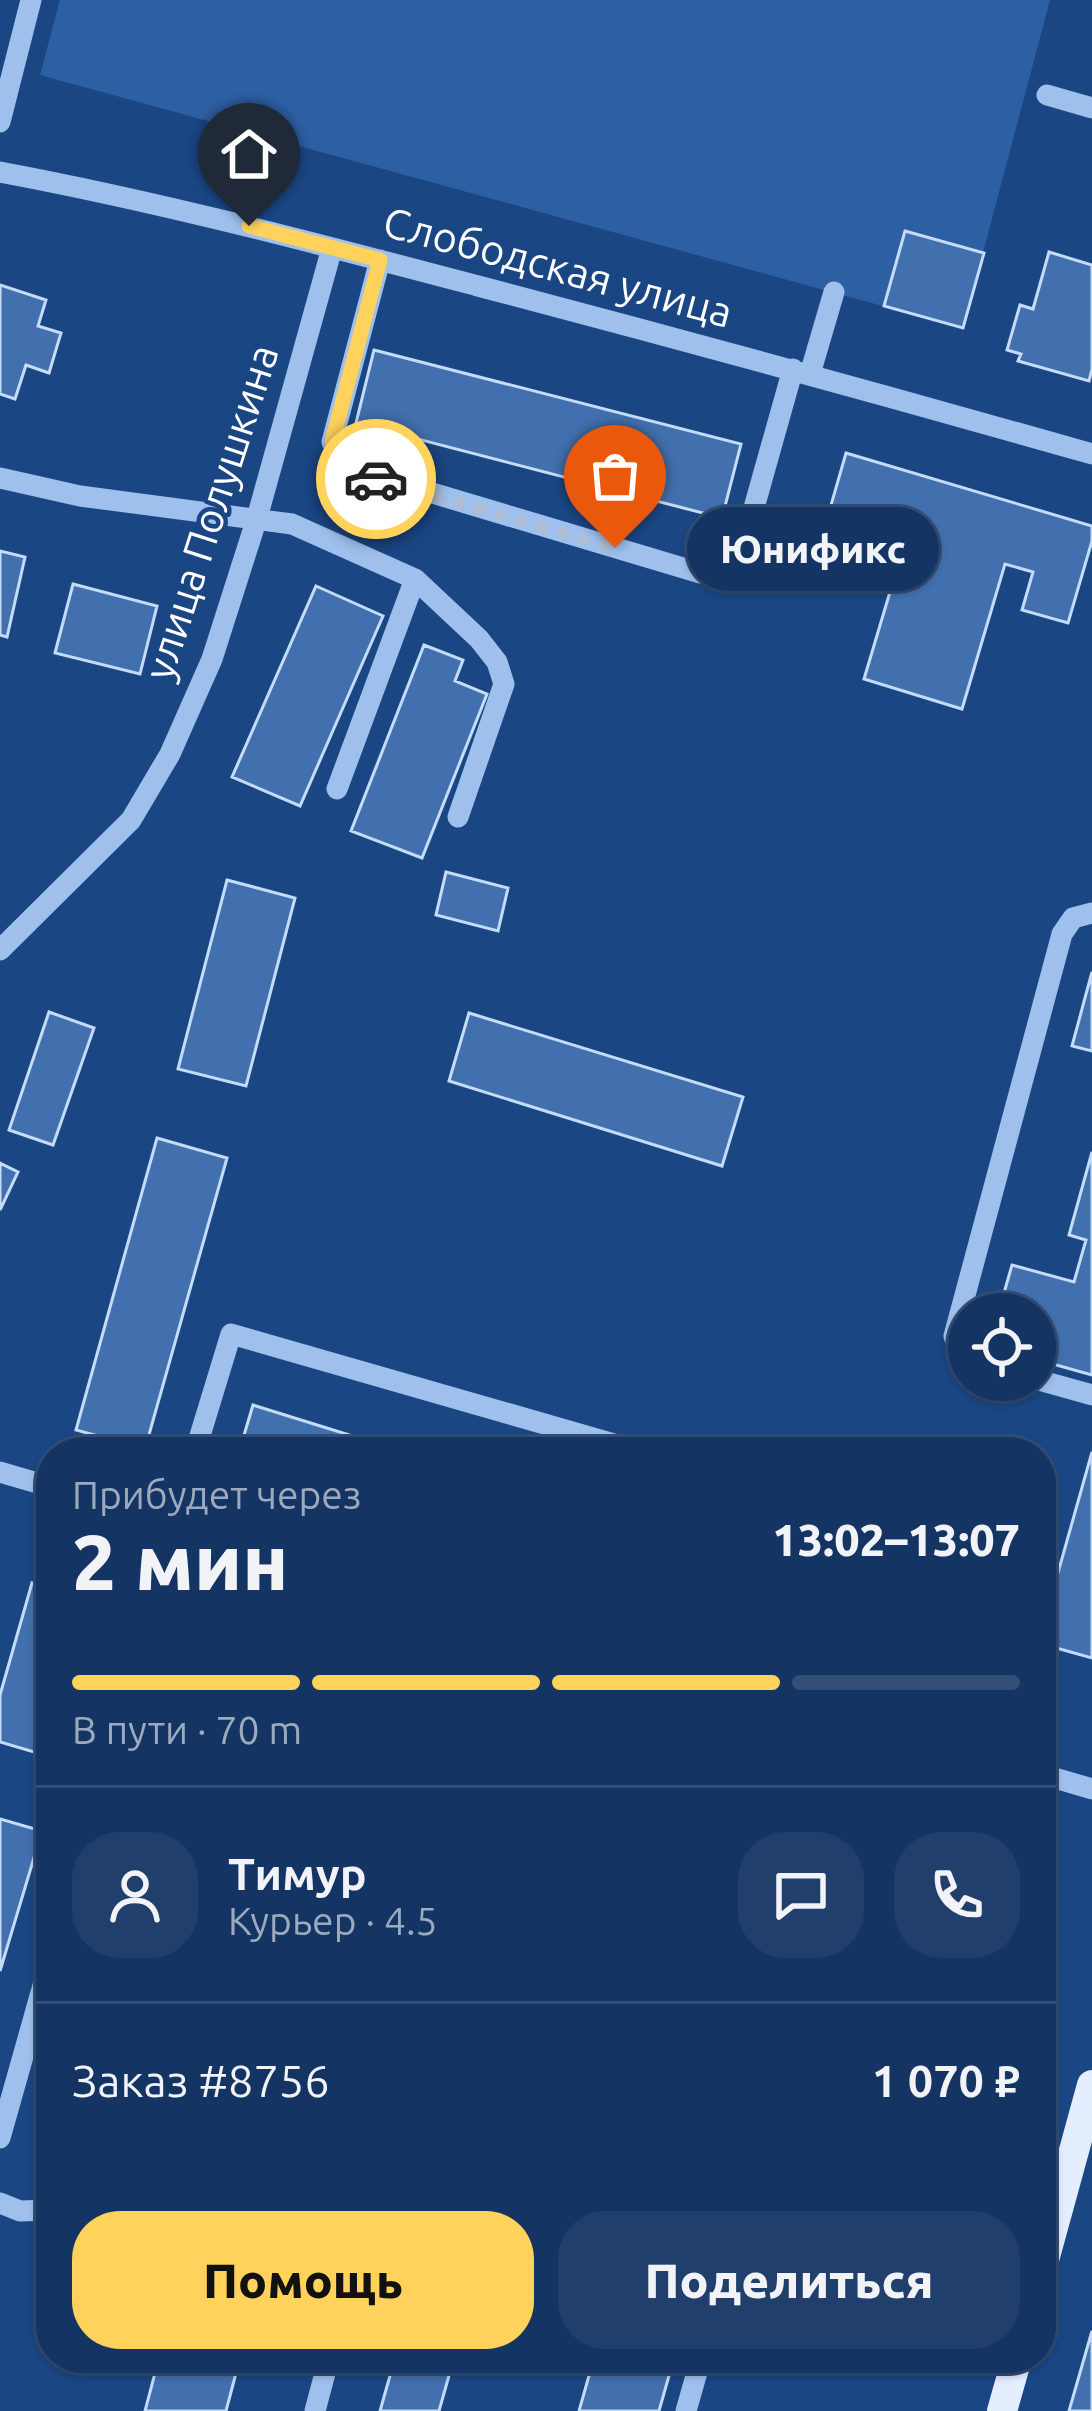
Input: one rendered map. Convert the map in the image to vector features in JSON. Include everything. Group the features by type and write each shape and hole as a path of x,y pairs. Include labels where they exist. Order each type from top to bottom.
{"main road":[{"path":"1056,2216 1092,2085"},
{"path":"1002,2411 1013,2373"}],"street":[{"path":"0,122 31,0"},
{"path":"1047,95 1092,108"},
{"name":"Слободская улица","path":"0,172 124,195 380,260 1092,454"},
{"name":"улица Полушкина","path":"0,950 130,820 149,793 212,658 257,518 332,248"},
{"path":"380,260 332,442 342,466 700,573 724,575 741,554 834,292"},
{"path":"0,478 80,496 292,524 415,579 479,639 497,662 504,684 458,817"},
{"path":"337,789 415,579"},
{"path":"966,1293 1063,934 1073,918 1092,913"},
{"path":"200,1437 231,1334 590,1437"},
{"path":"1056,1385 1092,1395"},
{"path":"0,1472 36,1483"},
{"path":"1056,1778 1092,1789"},
{"path":"0,2138 36,2010"},
{"path":"0,2203 20,2211 36,2210"},
{"path":"315,2411 325,2373"},
{"path":"686,2411 697,2373"}],"shaded area":[{"path":"60,0 1050,0 963,328 40,75"}],"building":[{"path":"905,231 984,253 963,328 884,306"},
{"path":"1049,252 1092,265 1089,381 1018,361 1021,354 1007,350 1020,305 1033,309"},
{"path":"0,285 46,300 38,326 61,333 49,373 26,365 15,399 0,394"},
{"path":"374,350 741,444 722,518 356,423"},
{"path":"846,453 1092,526 1092,541 1068,623 1022,610 1033,572 1005,564 962,709 864,679 907,535 878,526 868,562 819,547"},
{"path":"0,551 25,557 7,637 0,635"},
{"path":"73,584 157,606 140,674 55,653"},
{"path":"316,586 383,616 300,806 232,777"},
{"path":"424,645 463,660 455,681 487,694 422,858 351,831"},
{"path":"446,872 508,888 498,931 436,915"},
{"path":"227,880 295,898 246,1086 178,1069"},
{"path":"1092,972 1092,1051 1072,1046"},
{"path":"49,1012 94,1028 53,1145 9,1130"},
{"path":"469,1013 743,1097 722,1166 449,1081"},
{"path":"157,1138 227,1158 148,1437 101,1437 76,1430"},
{"path":"1092,1152 1092,1375 1056,1365 1056,1293 1004,1293 1012,1265 1074,1282 1086,1240 1069,1235"},
{"path":"0,1163 18,1172 0,1210"},
{"path":"253,1405 356,1437 243,1437"},
{"path":"1092,1452 1092,1658 1056,1648 1056,1580"},
{"path":"32,1583 36,1584 36,1753 0,1742 0,1695"},
{"path":"0,1819 36,1829 36,1851 0,1971"},
{"path":"1092,2331 1092,2411 1069,2411"},
{"path":"155,2373 236,2373 226,2411 145,2411"},
{"path":"391,2373 450,2373 439,2411 380,2411"},
{"path":"590,2373 670,2373 659,2411 579,2411"}],"way so far":[{"path":"376,479 615,548"}],"place":[{"name":"Юнификс","path":"615,548"}],"route":[{"path":"249,226 380,260 332,442 342,466 376,479"}]}
